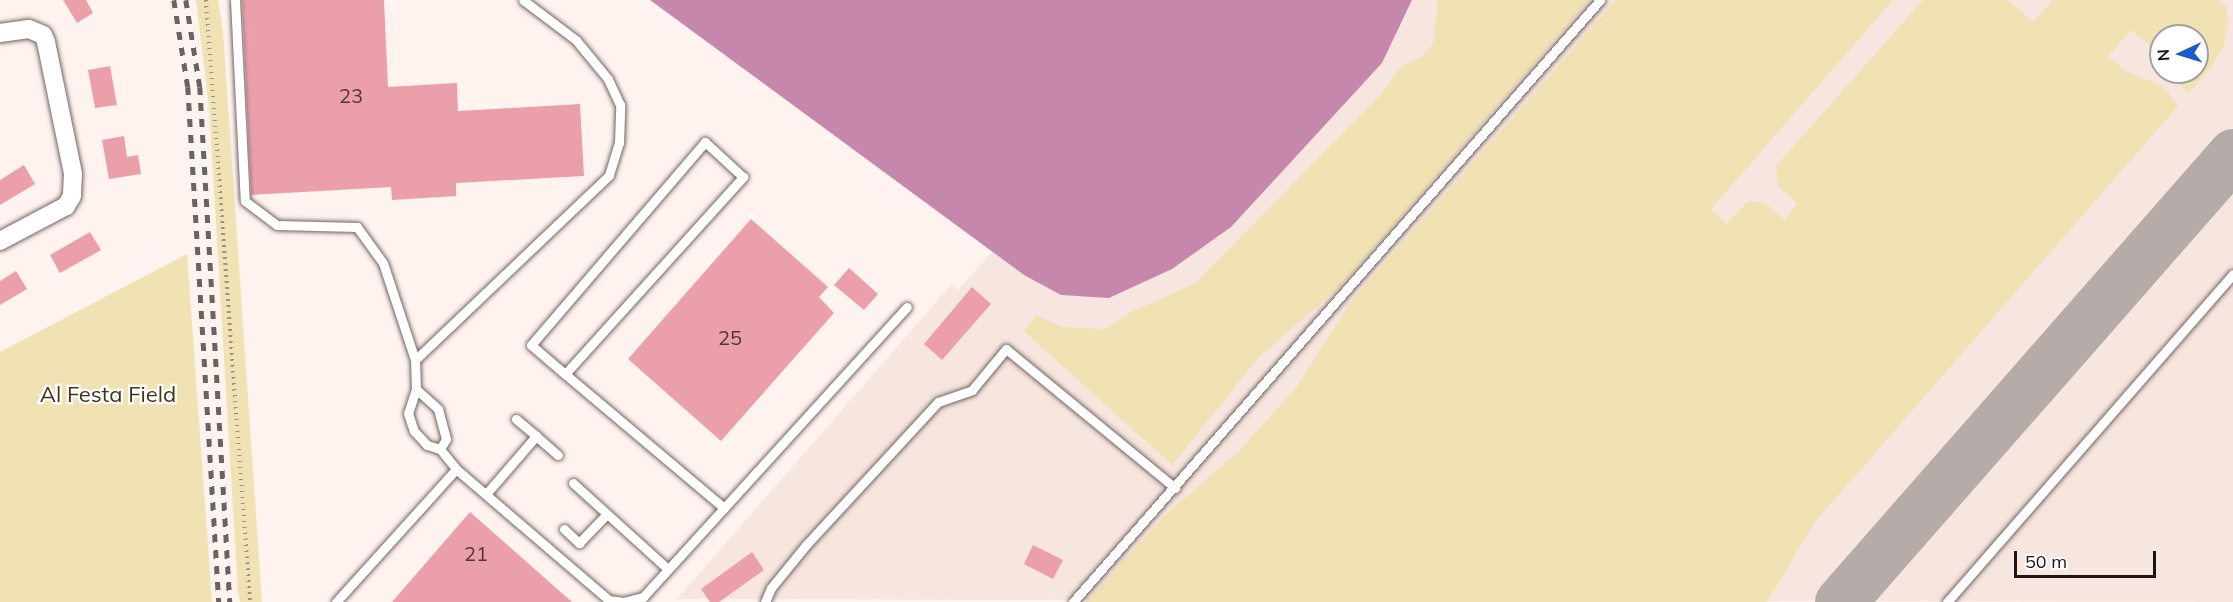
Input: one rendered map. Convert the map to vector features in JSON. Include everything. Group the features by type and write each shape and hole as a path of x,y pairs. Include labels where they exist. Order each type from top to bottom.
{"street":[{"path":"0,33 30,29 43,35 73,174 72,196 66,206 0,241"}],"lane":[{"path":"235,0 245,201 277,225 357,227 383,263 415,360 416,390 408,413 414,431 427,445 440,449 456,469 608,601 623,602 643,597 907,307"},
{"path":"415,360 609,175 619,143 620,105 608,79 576,40 523,0"},
{"path":"1072,602 1175,488 1600,0"},
{"path":"565,374 743,177 705,142 531,345 565,374 724,508"},
{"path":"1947,602 2233,274"},
{"path":"765,602 771,588 806,545 938,402 972,390 1006,349 1175,488"},
{"path":"416,390 438,409 446,439 440,449"},
{"path":"516,419 558,454"},
{"path":"486,494 536,436"},
{"path":"336,602 456,469"},
{"path":"573,483 668,569"},
{"path":"564,529 579,543 607,514"}],"path":[{"path":"206,0 214,78 244,550 250,602"}],"shaded area":[{"path":"650,0 1412,0 1382,63 1231,227 1172,269 1109,298 1061,295 1024,275"},
{"path":"1412,0 2233,0 2233,602 677,599 951,285 958,290 992,252 1061,295 1109,297 1172,269 1231,226 1382,63"}],"green space":[{"path":"196,0 218,0 223,32 262,602 240,602 238,592 209,107"},
{"path":"1438,0 1589,0 1339,288 1259,357 1172,465 1024,331 1036,315 1061,327 1106,329 1131,312 1196,283 1383,92 1402,65 1421,57 1433,44"},
{"path":"1616,0 1893,0 1711,209 1727,224 1748,201 1765,203 1785,220 1797,203 1778,186 1776,166 1923,0 2008,0 2033,22 2053,0 2219,0 2227,8 2228,25 2223,47 2209,70 2209,24 2149,24 2149,45 2131,30 2108,56 2126,71 2149,80 2149,84 2163,86 2178,106 1815,522 1767,602 1086,602 1163,517 1239,451 1296,388 1351,301"},
{"path":"2179,84 2197,84 2189,93"},
{"name":"Al Festa Field","path":"187,254 212,602 0,602 0,352"}],"building":[{"path":"63,0 86,0 93,13 77,23"},
{"path":"242,0 384,0 388,87 457,83 458,111 580,104 584,176 456,183 456,196 392,200 391,187 251,195"},
{"path":"110,66 117,105 95,108 88,70"},
{"path":"124,136 127,157 138,155 141,174 109,179 102,140"},
{"path":"24,165 35,184 0,205 0,180"},
{"path":"751,219 828,287 819,297 834,313 721,441 628,359"},
{"path":"90,232 101,250 60,273 50,255"},
{"path":"849,268 878,294 864,310 834,285"},
{"path":"16,271 27,289 0,305 0,281"},
{"path":"972,287 991,304 942,360 924,344"},
{"path":"470,512 572,602 392,602"},
{"path":"1033,545 1063,560 1053,579 1024,564"},
{"path":"752,552 764,570 719,602 710,602 701,589"}],"taxiway":[{"path":"1840,602 2233,154"}],"railway":[{"path":"174,0 188,87 219,602"},
{"path":"186,0 200,87 230,602"}]}
